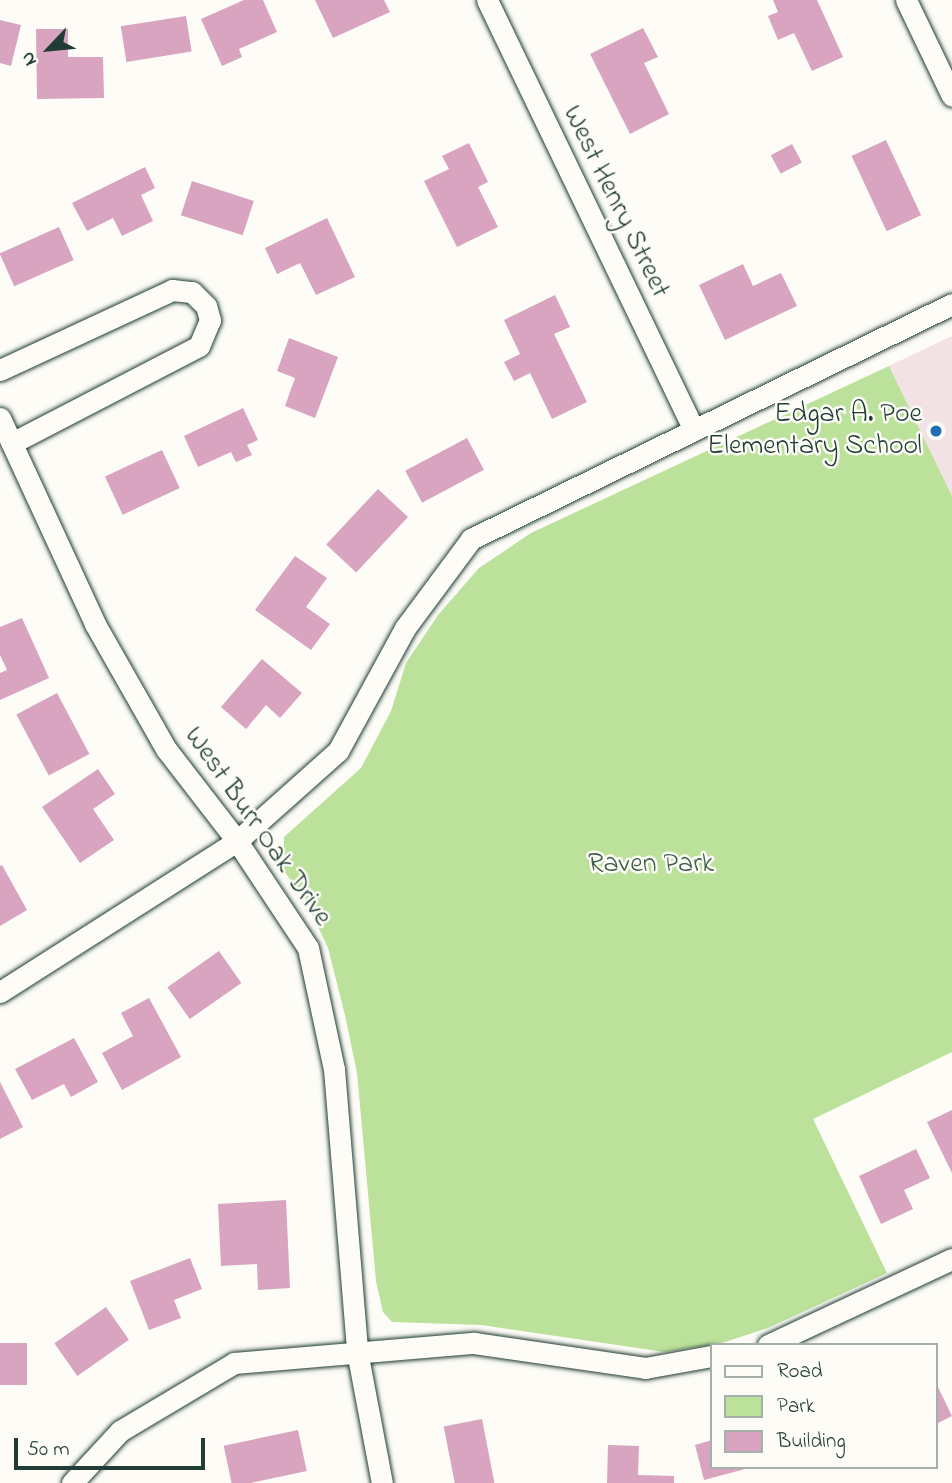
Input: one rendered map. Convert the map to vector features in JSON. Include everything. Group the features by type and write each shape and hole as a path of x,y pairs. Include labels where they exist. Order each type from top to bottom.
{"street":[{"name":"West Henry Street","path":"487,0 693,429"},
{"path":"906,0 952,96"},
{"path":"0,370 172,290 192,292 206,306 210,320 199,346 12,443"},
{"path":"0,992 237,841 338,751 405,628 471,539 952,304"},
{"name":"West Burr Oak Drive","path":"0,418 95,624 166,749 237,841 308,948 334,1069 356,1351 382,1483"},
{"path":"772,1343 952,1259"},
{"path":"72,1483 120,1431 234,1363 474,1343 645,1368 710,1356"}],"shaded area":[{"name":"Edgar A. Poe Elementary School","path":"952,336 952,496 889,366"}],"green space":[{"name":"Raven Park","path":"889,366 952,496 952,1052 813,1119 887,1273 768,1328 722,1343 665,1352 481,1325 392,1322 383,1312 376,1281 357,1073 345,1015 328,948 306,901 284,871 284,837 361,768 391,711 406,663 438,615 479,568 531,533"}],"building":[{"path":"244,0 263,0 277,32 239,49 242,57 222,66 201,19"},
{"path":"315,0 384,0 390,12 333,38"},
{"path":"773,0 817,0 843,57 812,71 794,33 778,40 768,16 778,12"},
{"path":"186,16 192,52 126,62 121,26"},
{"path":"0,20 21,25 11,66 0,63"},
{"path":"643,28 658,57 644,63 669,114 630,134 590,54"},
{"path":"36,29 68,29 68,57 103,57 104,98 37,99"},
{"path":"886,140 921,215 887,231 852,156"},
{"path":"469,143 488,182 478,187 498,227 457,247 424,181 449,169 442,156"},
{"path":"792,144 802,163 781,174 771,155"},
{"path":"145,167 155,188 141,195 153,221 122,236 113,218 87,231 72,203"},
{"path":"192,181 254,201 243,235 181,215"},
{"path":"327,218 355,277 316,295 300,263 277,274 265,248"},
{"path":"59,227 74,260 14,286 0,253"},
{"path":"743,264 753,286 781,273 797,306 725,340 699,285"},
{"path":"555,295 570,327 554,334 587,402 552,419 530,373 514,381 504,362 520,354 504,320"},
{"path":"289,338 338,357 315,418 285,406 295,378 277,371"},
{"path":"243,408 258,440 247,445 252,455 236,462 231,452 198,467 184,436"},
{"path":"467,438 484,470 422,503 405,471"},
{"path":"162,450 180,488 123,515 105,477"},
{"path":"378,489 408,517 356,573 326,545"},
{"path":"295,556 327,578 306,607 330,624 311,650 255,610"},
{"path":"22,618 49,678 0,700 0,673 7,670 0,655 0,627"},
{"path":"262,659 302,693 280,718 266,705 246,729 221,707"},
{"path":"57,693 89,754 49,776 16,715"},
{"path":"98,769 115,794 93,809 114,840 80,863 42,807"},
{"path":"2,865 27,910 0,926 0,866"},
{"path":"219,951 241,983 190,1019 167,987"},
{"path":"149,998 181,1057 122,1090 102,1053 133,1036 121,1013"},
{"path":"74,1038 98,1082 71,1097 64,1084 32,1100 15,1069"},
{"path":"0,1082 23,1127 0,1139"},
{"path":"952,1110 952,1173 927,1122"},
{"path":"916,1149 930,1178 904,1190 913,1209 881,1224 859,1176"},
{"path":"286,1200 290,1288 258,1290 257,1264 221,1266 218,1204"},
{"path":"190,1258 202,1289 174,1300 181,1318 149,1330 130,1281"},
{"path":"106,1307 129,1340 77,1376 54,1343"},
{"path":"0,1343 27,1343 27,1385 0,1385"},
{"path":"938,1387 952,1416 938,1423"},
{"path":"482,1419 494,1483 455,1483 444,1426"},
{"path":"298,1430 307,1471 251,1483 232,1483 224,1446"},
{"path":"710,1441 710,1469 745,1469 704,1480 695,1445"},
{"path":"608,1445 639,1446 638,1475 674,1476 674,1483 607,1483"}],"place":[{"name":"Edgar A. Poe Elementary School","path":"936,431"}]}
